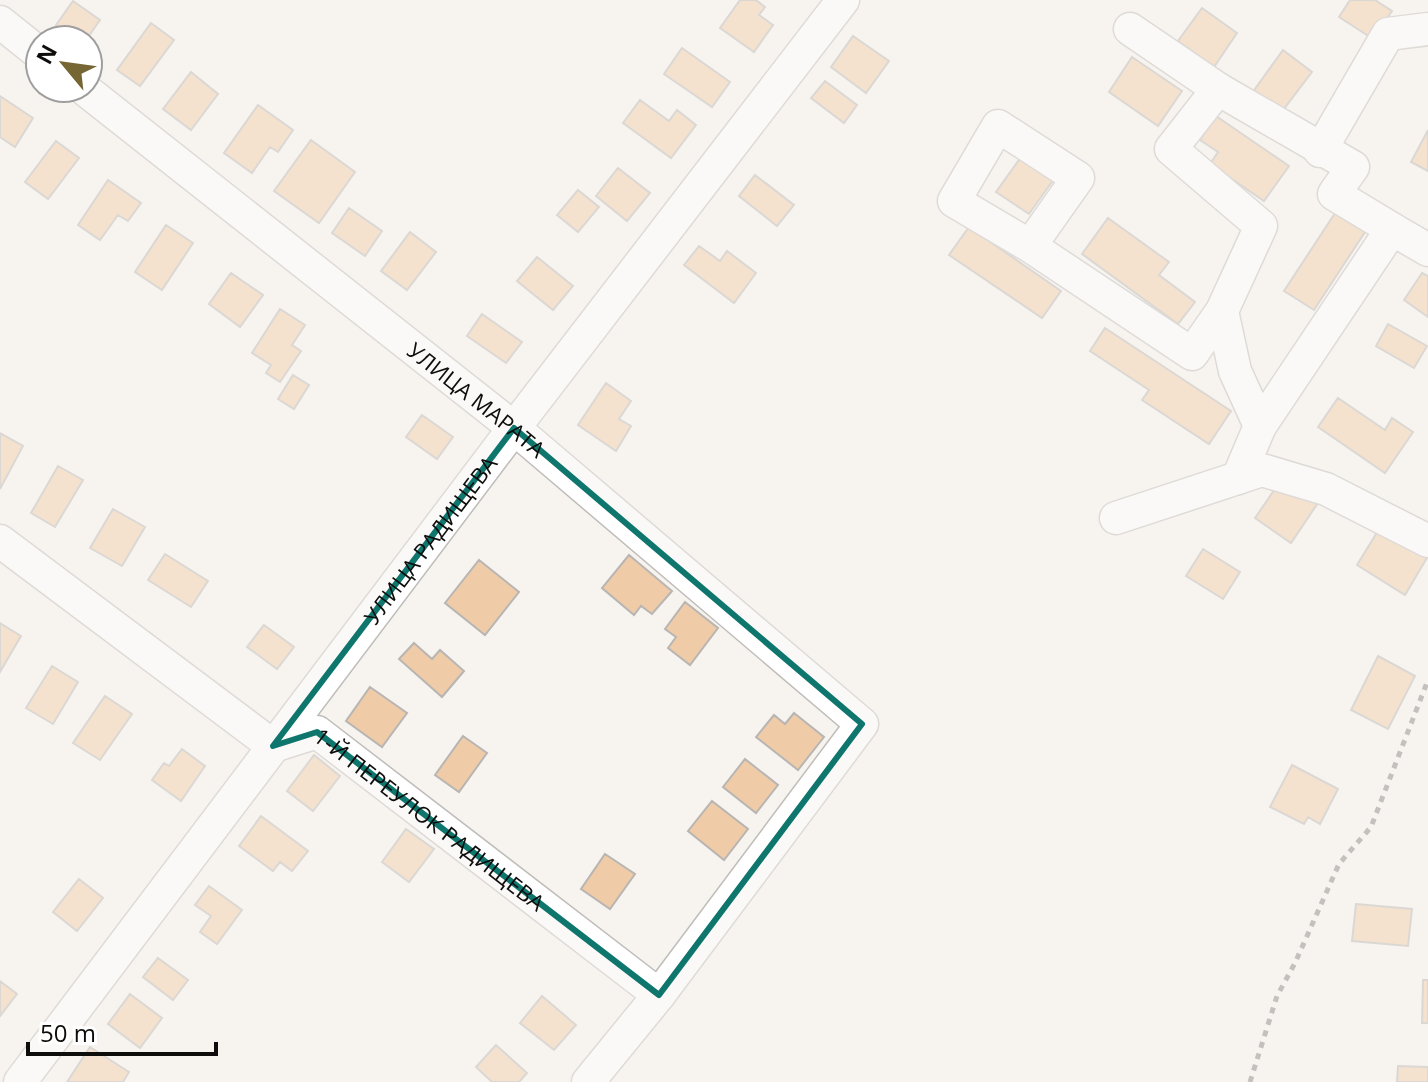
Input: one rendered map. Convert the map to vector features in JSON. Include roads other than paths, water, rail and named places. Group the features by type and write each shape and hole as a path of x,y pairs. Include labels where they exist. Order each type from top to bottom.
{"street":[{"name":"УЛИЦА РАДИЩЕВА","path":"20,1082 514,428 843,0"},
{"path":"0,22 24,41"},
{"path":"1130,29 1218,89 1320,151 1353,167 1334,194 1428,250"},
{"path":"1320,151 1388,34 1428,29"},
{"path":"1030,246 1192,354 1222,311 1261,226 1171,149 1218,89"},
{"name":"УЛИЦА МАРАТА","path":"103,104 514,428 862,724 659,995"},
{"path":"1238,478 1260,426 1392,229"},
{"path":"1222,311 1235,371 1260,426"},
{"path":"1116,518 1262,470 1326,489 1428,541"},
{"path":"0,541 273,746"},
{"name":"1-Й ПЕРЕУЛОК РАДИЩЕВА","path":"273,746 317,732 659,995"},
{"path":"588,1082 659,995"}]}
